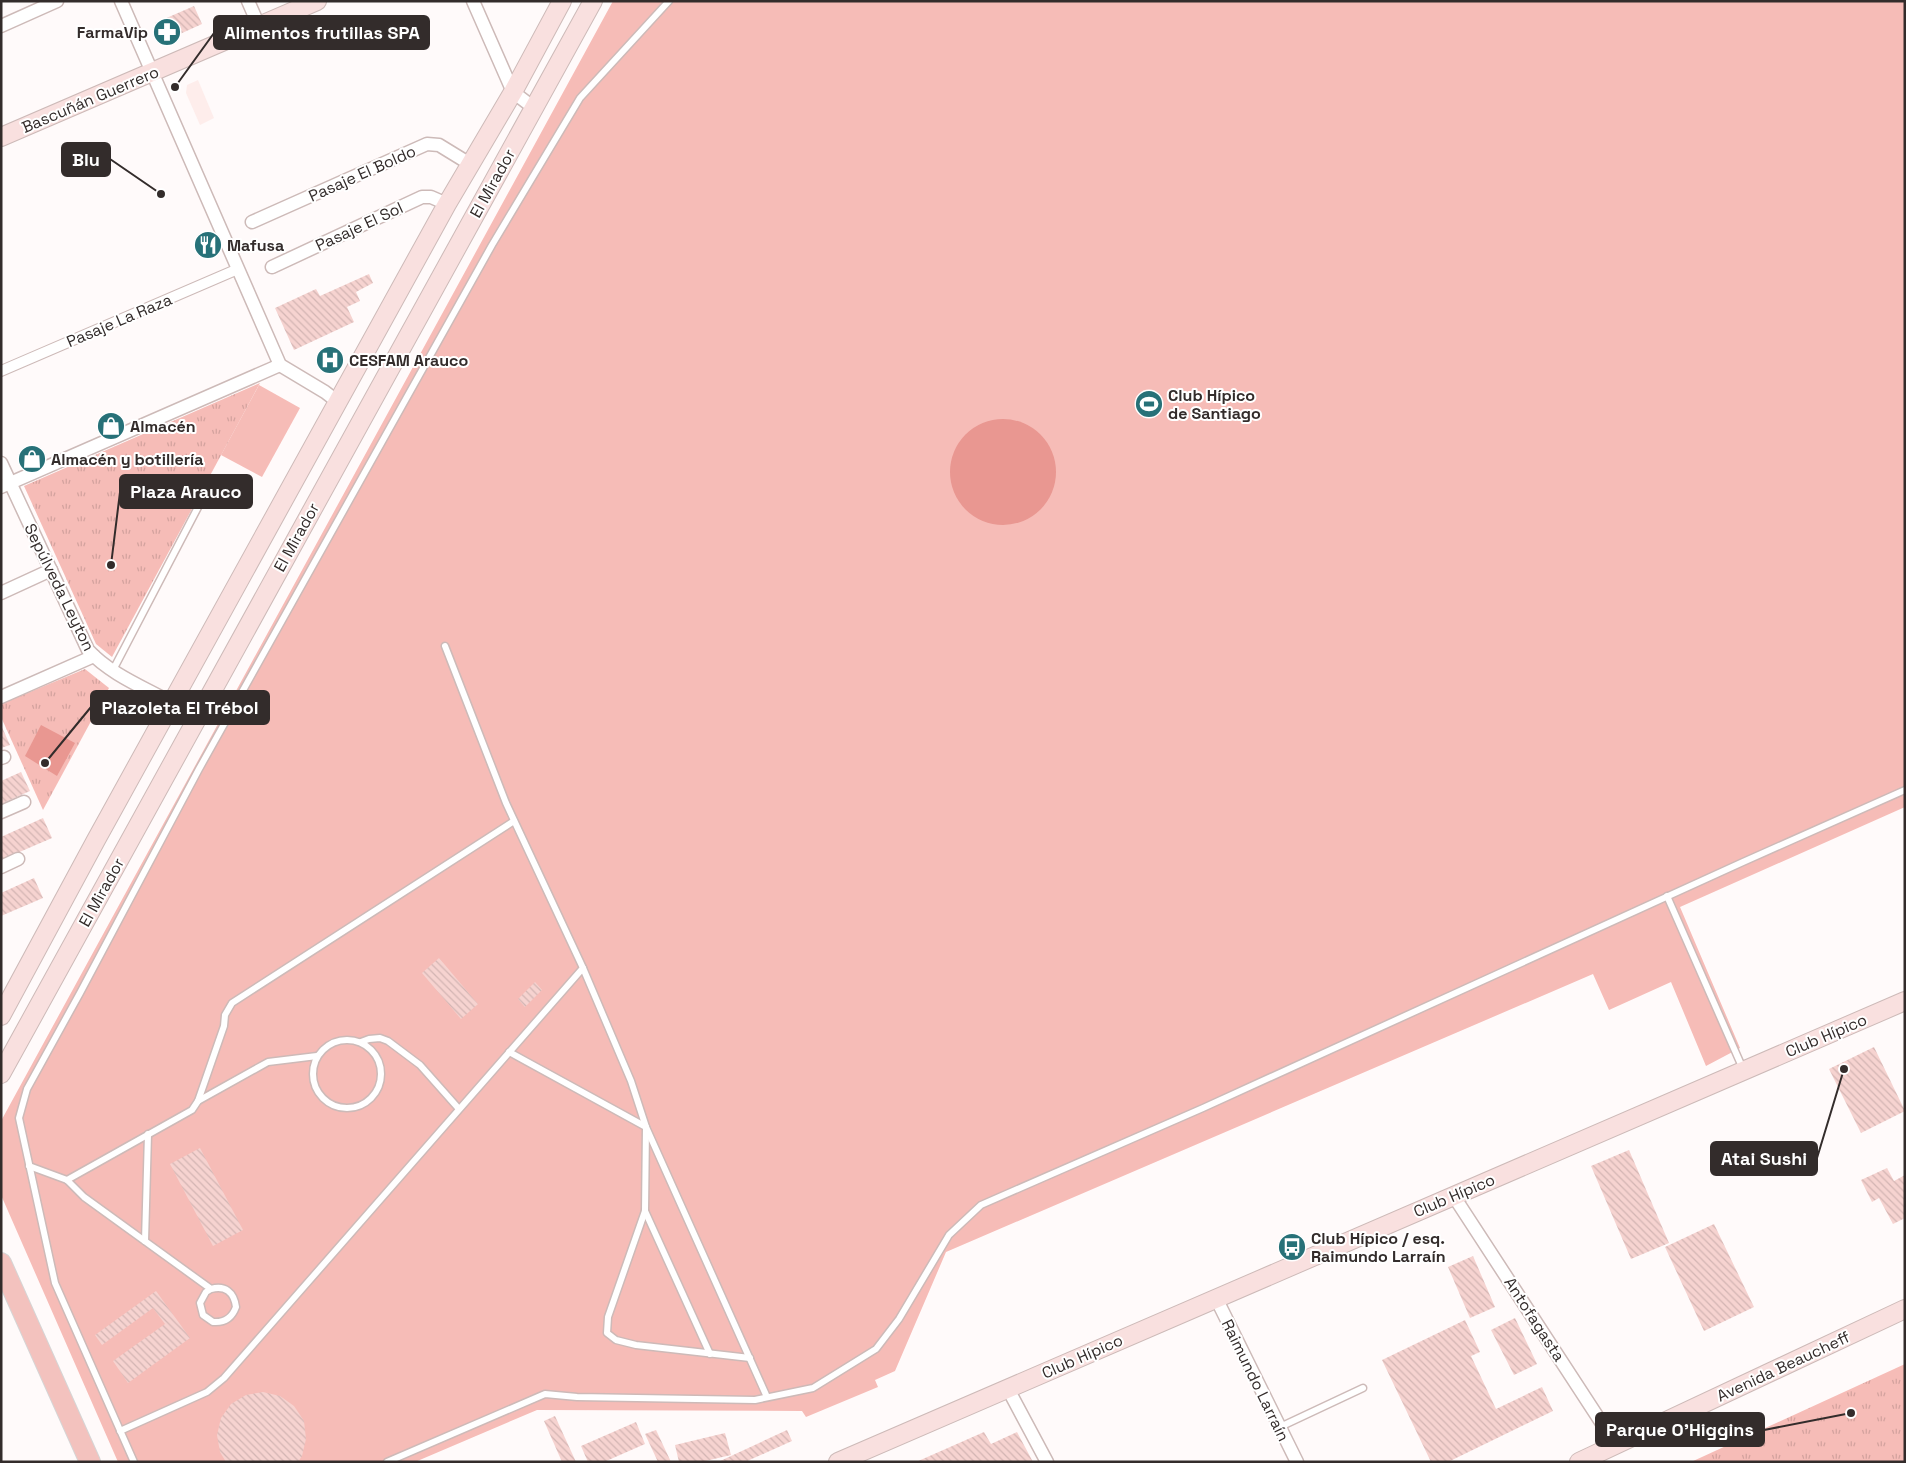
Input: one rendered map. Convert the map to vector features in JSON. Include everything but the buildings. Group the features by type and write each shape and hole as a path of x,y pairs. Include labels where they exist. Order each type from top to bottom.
{"main road":[{"name":"Bascuñán Guerrero","path":"1,137 317,1"},
{"name":"El Mirador","path":"1,1016 447,204 513,92 562,1"},
{"name":"El Mirador","path":"1,1074 593,1"},
{"path":"309,454 334,468"},
{"path":"136,768 162,782"},
{"name":"Club Hípico","path":"838,1462 1905,1001"},
{"path":"1,1263 90,1462"},
{"name":"Avenida Beaucheff","path":"1579,1462 1905,1309"}],"street":[{"path":"1,26 57,1"},
{"path":"121,1 280,365 338,402"},
{"path":"248,1 259,26"},
{"path":"473,1 513,92 534,108"},
{"name":"Pasaje El Boldo","path":"252,222 427,144 439,145 470,164"},
{"name":"Pasaje El Sol","path":"272,267 422,197 432,197 447,204"},
{"name":"Pasaje La Raza","path":"1,371 238,269"},
{"path":"6,485 280,365"},
{"name":"Sepúlveda Leyton","path":"1,463 6,485 51,570 83,640 94,656 113,670 172,702"},
{"path":"1,593 51,570"},
{"path":"1,697 94,656"},
{"path":"1,812 24,802"},
{"path":"1,867 18,859"},
{"name":"Antofagasta","path":"1454,1195 1616,1445"},
{"name":"Raimundo Larraín","path":"1216,1298 1297,1462"},
{"path":"1008,1388 1047,1462"}],"lane":[{"path":"134,1462 55,1283 19,1118 27,1089 199,769 492,245 580,98 669,1"},
{"path":"113,670 207,490"},
{"path":"445,646 514,821 583,968 631,1081 646,1127 767,1397"},
{"path":"387,1462 545,1394 577,1397 755,1400 813,1388 876,1349 900,1319 949,1235 981,1205 1203,1108 1667,896 1905,790"},
{"path":"67,1180 192,1110 198,1101 224,1026 225,1015 232,1003 514,821"},
{"path":"1667,896 1743,1070"},
{"path":"120,1431 208,1392 224,1378 583,968"},
{"path":"361,1042 380,1038 388,1041 420,1065 460,1109"},
{"path":"353,1040 361,1042 374,1053 381,1068 380,1085 371,1099 357,1107 340,1108 325,1101 319,1095 312,1072 317,1056 329,1044 337,1041 353,1040"},
{"path":"510,1052 646,1127"},
{"path":"198,1101 268,1062 317,1056"},
{"path":"646,1127 644,1211 608,1317 607,1333 616,1340 636,1345 750,1358"},
{"path":"145,1241 148,1134"},
{"path":"29,1166 67,1180 84,1197 211,1288 223,1288 233,1295 236,1307 230,1318 225,1321 213,1322 203,1315 200,1303 206,1292 211,1288"},
{"path":"644,1211 710,1354"},
{"path":"1280,1427 1363,1388"}],"shaded area":[{"path":"198,80 214,118 200,125 186,93 187,85"},
{"path":"1003,419 1023,423 1040,435 1052,452 1056,472 1052,492 1040,509 1023,521 1003,525 983,521 966,509 954,492 950,472 954,452 966,435 983,423"},
{"path":"41,725 75,743 57,776 25,756"}],"green space":[{"name":"Club Hípico de Santiago","path":"613,1 1905,1 1905,807 1680,907 1740,1048 1706,1066 1671,982 1609,1010 1593,974 946,1252 895,1371 875,1380 878,1387 806,1417 802,1411 537,1410 415,1462 118,1462 1,1195 1,1121"},
{"path":"260,383 112,657 96,644 24,486"},
{"path":"259,385 300,408 262,477 221,455"},
{"path":"85,669 109,688 43,810 1,717 1,704"},
{"path":"1905,1364 1905,1462 1691,1462"}],"place":[{"name":"FarmaVip","path":"167,32"},
{"name":"Alimentos frutillas SPA","path":"175,87"},
{"name":"Blu","path":"161,194"},
{"name":"Mafusa","path":"208,245"},
{"name":"CESFAM Arauco","path":"330,360"},
{"name":"Club Hípico de Santiago","path":"1149,404"},
{"name":"Almacén","path":"111,426"},
{"name":"Almacén y botillería","path":"32,459"},
{"name":"Plaza Arauco","path":"111,565"},
{"name":"Plazoleta El Trébol","path":"45,763"},
{"name":"Atai Sushi","path":"1844,1069"},
{"name":"Club Hípico / esq. Raimundo Larraín","path":"1292,1247"},
{"name":"Parque O'Higgins","path":"1851,1413"}]}
